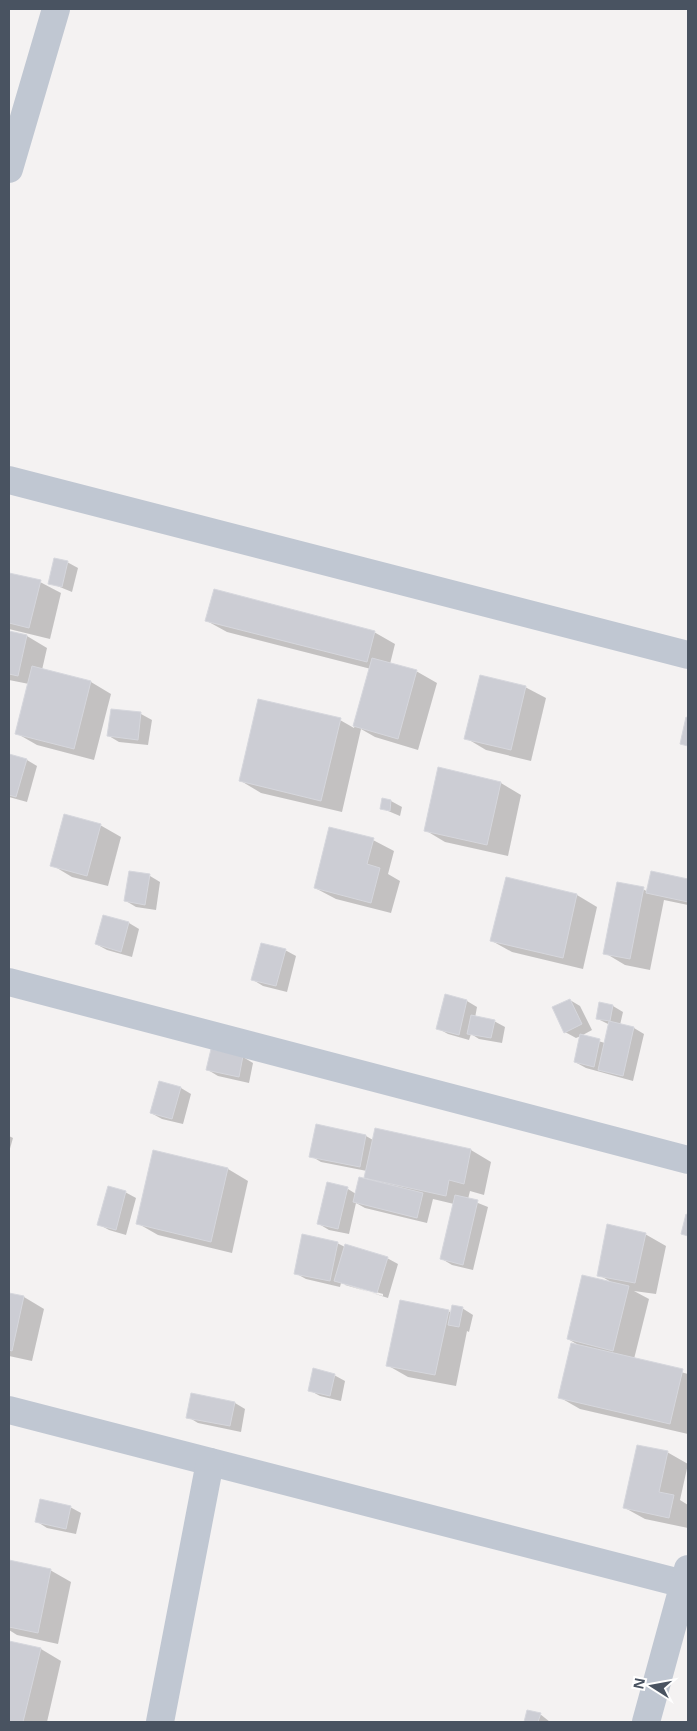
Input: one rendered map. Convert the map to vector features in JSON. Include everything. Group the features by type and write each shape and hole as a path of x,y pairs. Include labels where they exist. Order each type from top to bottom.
{"street":[{"path":"9,169 56,9"},
{"path":"9,480 688,655"},
{"path":"9,982 688,1160"},
{"path":"9,1410 210,1462 687,1580 646,1722"},
{"path":"160,1722 210,1462"}],"building":[{"path":"54,558 68,561 62,587 48,584"},
{"path":"9,573 41,580 29,628 9,623"},
{"path":"214,589 375,631 367,662 205,621"},
{"path":"9,631 27,635 18,676 9,674"},
{"path":"372,658 417,670 398,739 353,726"},
{"path":"32,666 91,681 74,749 15,734"},
{"path":"480,675 526,686 511,750 464,739"},
{"path":"258,699 341,718 321,801 239,781"},
{"path":"111,709 141,712 138,740 107,736"},
{"path":"686,717 688,718 688,746 680,744"},
{"path":"9,754 27,759 16,797 9,795"},
{"path":"438,767 501,782 487,845 424,831"},
{"path":"382,798 391,800 390,811 380,809"},
{"path":"64,814 101,824 87,876 50,866"},
{"path":"329,827 374,838 367,864 380,868 371,903 314,888"},
{"path":"129,871 150,874 145,905 124,901"},
{"path":"651,871 688,879 688,902 646,893"},
{"path":"506,877 577,894 563,958 490,941"},
{"path":"617,882 644,887 630,959 603,954"},
{"path":"103,915 129,922 121,952 95,944"},
{"path":"261,943 286,949 276,986 251,980"},
{"path":"445,994 467,1000 459,1035 436,1029"},
{"path":"570,999 582,1024 564,1033 552,1007"},
{"path":"599,1002 613,1005 610,1021 596,1019"},
{"path":"471,1015 495,1020 491,1038 467,1034"},
{"path":"609,1021 634,1027 623,1076 598,1070"},
{"path":"580,1034 600,1039 594,1067 574,1062"},
{"path":"211,1049 243,1056 239,1077 206,1070"},
{"path":"159,1081 181,1087 172,1119 150,1113"},
{"path":"316,1124 366,1135 360,1167 309,1157"},
{"path":"375,1128 471,1149 464,1184 449,1180 446,1196 364,1178"},
{"path":"153,1150 228,1168 211,1242 136,1224"},
{"path":"359,1177 423,1193 417,1218 353,1202"},
{"path":"327,1182 348,1187 338,1229 317,1224"},
{"path":"108,1186 126,1191 116,1230 97,1225"},
{"path":"455,1195 478,1200 463,1265 440,1259"},
{"path":"686,1214 688,1215 688,1236 681,1234"},
{"path":"607,1224 646,1233 635,1283 597,1276"},
{"path":"302,1234 338,1242 330,1281 294,1274"},
{"path":"345,1244 388,1257 377,1293 334,1281"},
{"path":"582,1275 629,1286 613,1351 567,1339"},
{"path":"9,1293 24,1296 12,1351 9,1350"},
{"path":"400,1300 449,1310 435,1375 386,1366"},
{"path":"452,1305 463,1307 459,1327 448,1325"},
{"path":"571,1343 683,1369 670,1424 558,1398"},
{"path":"313,1368 335,1374 330,1396 308,1391"},
{"path":"191,1393 235,1402 230,1426 186,1418"},
{"path":"637,1445 668,1451 659,1492 674,1495 669,1518 623,1508"},
{"path":"40,1499 71,1506 66,1529 35,1522"},
{"path":"9,1560 51,1569 38,1633 9,1627"},
{"path":"9,1641 41,1648 23,1722 9,1722"},
{"path":"527,1710 541,1713 538,1722 524,1722"}]}
